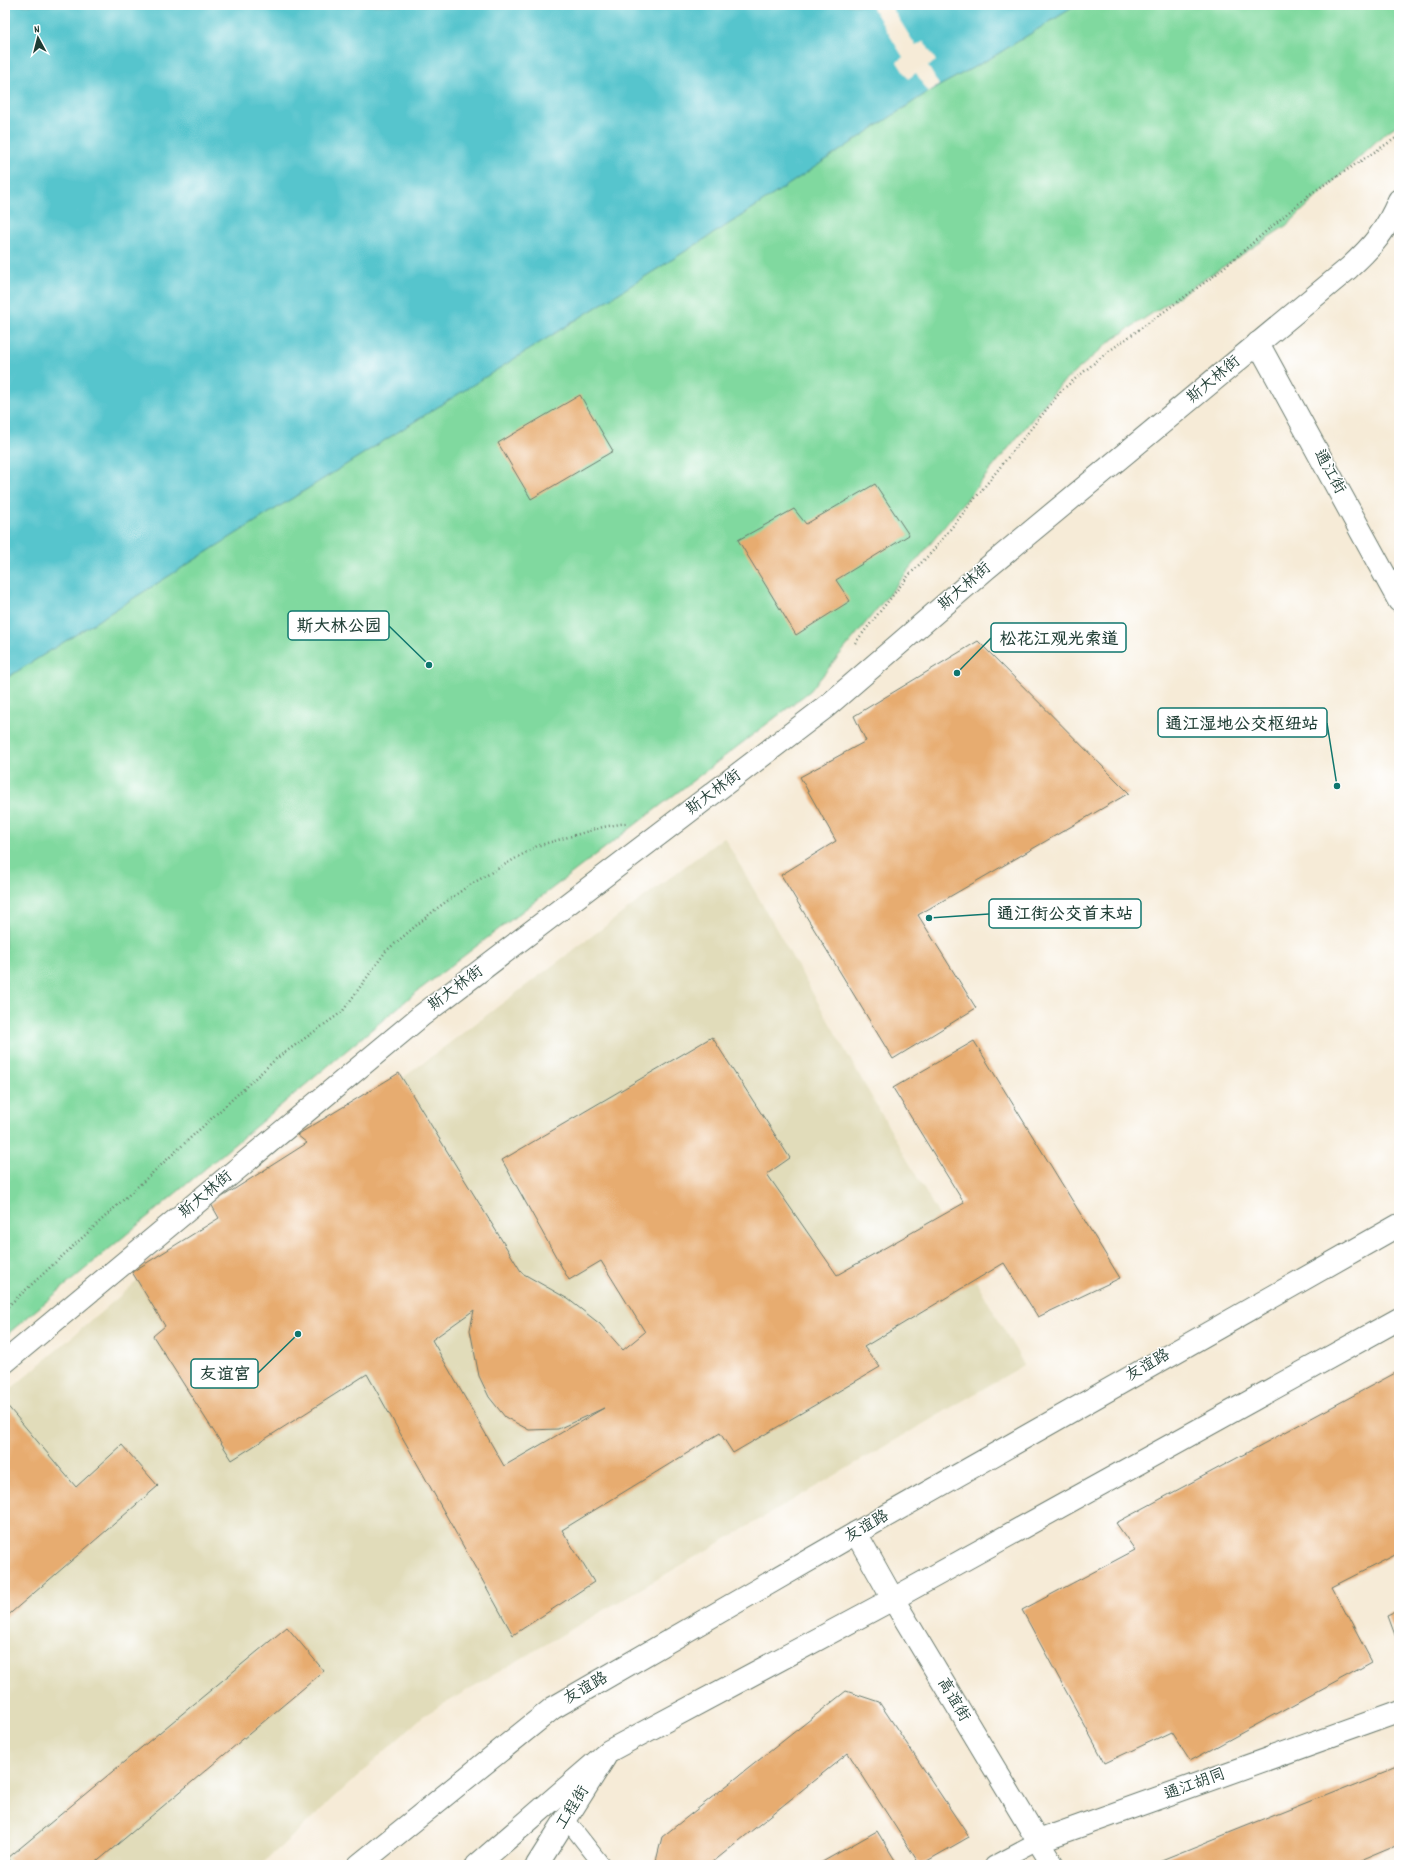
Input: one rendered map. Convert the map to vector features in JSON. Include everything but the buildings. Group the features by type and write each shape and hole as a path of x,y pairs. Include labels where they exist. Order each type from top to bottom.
{"main road":[{"name":"斯大林街","path":"5,1362 421,1016 826,707 986,569 1372,247 1392,217 1399,200"},
{"name":"通江街","path":"1258,343 1399,601"},
{"name":"友谊路","path":"359,1865 553,1708 1293,1283 1399,1225"},
{"path":"477,1865 609,1751 893,1599 1399,1319"},
{"name":"高谊街","path":"856,1533 893,1599 1053,1865"},
{"name":"通江胡同","path":"1038,1841 1399,1712"},
{"name":"工程街","path":"537,1865 609,1751"}],"lane":[{"path":"566,1819 602,1865"},
{"name":"通江胡同","path":"993,1865 1038,1841"}],"path":[{"path":"854,644 909,575 932,552 1062,390 1104,354 1215,275 1310,194 1399,136"},
{"path":"5,1309 277,1058 342,1012 386,951 436,909 468,886 537,846 603,827 627,823"}],"shaded area":[{"path":"724,837 1024,1365 423,1716 261,1865 5,1865 5,1394 175,1249"}],"green space":[{"path":"1077,5 1399,5 1399,124 1385,133 1287,225 1113,339 1060,385 810,691 414,994 5,1336 5,679 735,220 928,92 991,58"}],"water":[{"path":"5,5 1077,5 991,58 928,92 735,220 5,679"}],"pier":[{"path":"871,5 890,5 916,46 924,41 936,61 928,66 939,85 928,92 916,73 908,79 897,62 903,57"}],"place":[{"name":"斯大林公园","path":"429,665"},
{"name":"松花江观光索道","path":"957,673"},
{"name":"通江湿地公交枢纽站","path":"1337,786"},
{"name":"通江街公交首末站","path":"929,918"},
{"name":"友谊宫","path":"298,1334"}]}
